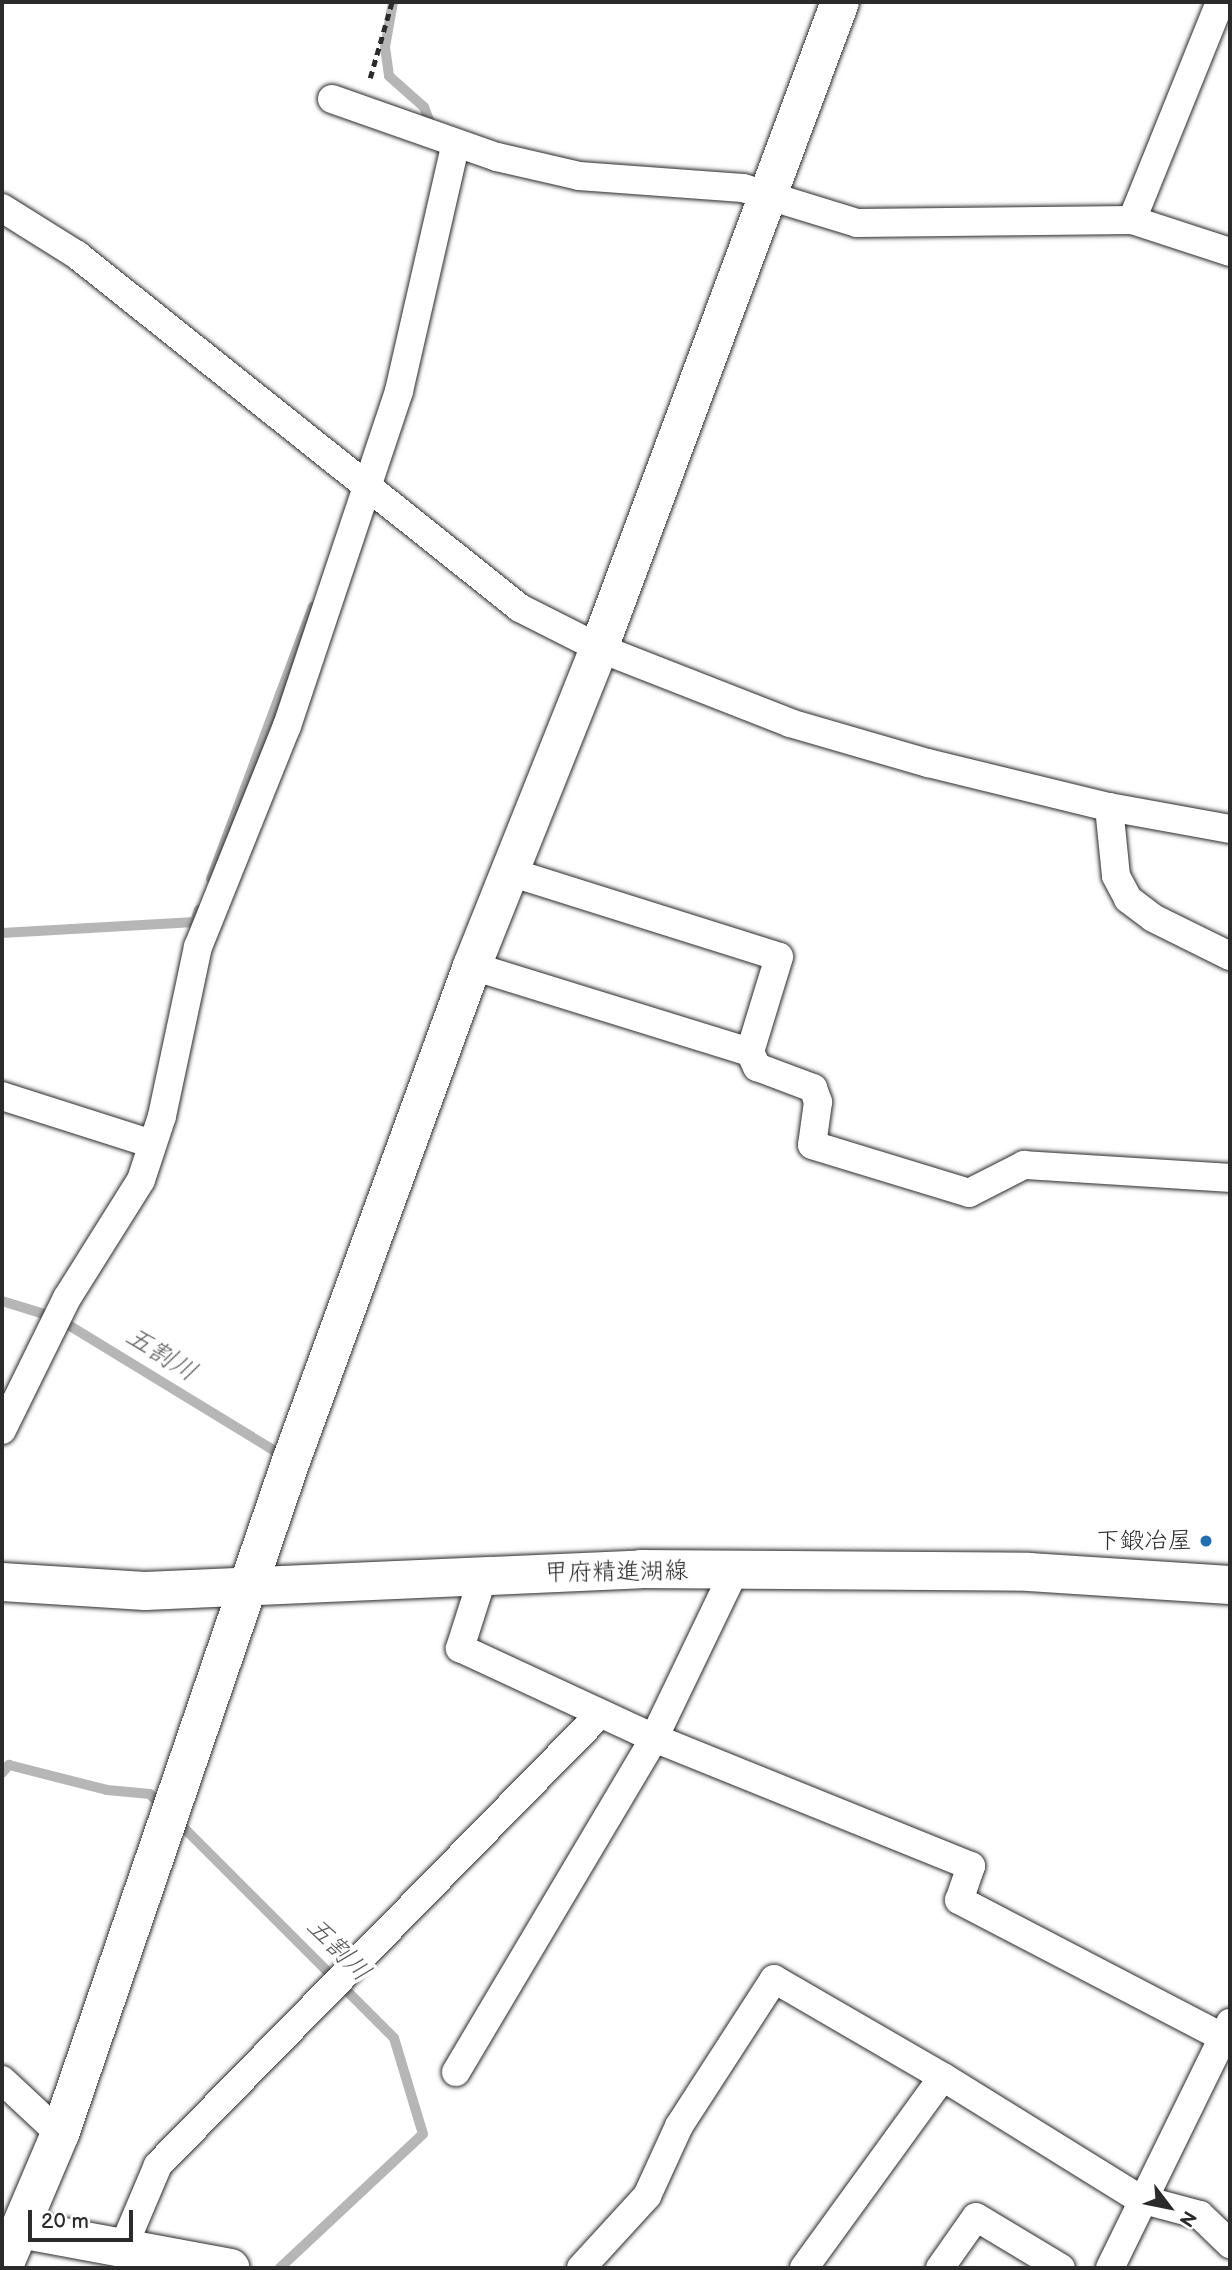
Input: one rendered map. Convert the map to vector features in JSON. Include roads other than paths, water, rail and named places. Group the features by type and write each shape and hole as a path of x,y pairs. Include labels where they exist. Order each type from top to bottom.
{"street":[{"path":"230,2268 122,2250 9,2243 60,2134 247,1585 507,871 599,649 840,2"},
{"path":"1132,220 1220,2"},
{"path":"332,99 456,143 579,176 743,188 857,223 1132,220 1230,252"},
{"path":"2,1430 67,1298 141,1180 152,1144 198,947 286,726 399,391 456,143"},
{"path":"2,208 77,255 520,608 599,649 790,723 928,763 1109,807 1230,829"},
{"path":"1109,807 1116,876 1128,899 1153,918 1230,956"},
{"path":"507,871 779,957 750,1052 757,1067 813,1088 818,1102 812,1145 969,1193 1024,1165 1230,1178"},
{"path":"472,966 750,1052"},
{"path":"2,1096 152,1144"},
{"path":"456,2071 654,1738 734,1570"},
{"name":"甲府精進湖線","path":"2,1582 145,1591 483,1576 734,1570 1029,1572 1230,1585"},
{"path":"483,1576 460,1648 599,1715 971,1866 959,1900 1226,2030 1140,2199 1110,2268"},
{"path":"122,2250 158,2165 599,1715"},
{"path":"581,2268 647,2196 679,2126 774,1979 943,2077 1140,2199 1200,2215 1230,2244"},
{"path":"804,2268 943,2077"},
{"path":"2,2080 60,2134"},
{"path":"940,2268 976,2217 1061,2268"}],"waterway":[{"path":"393,2 385,47 389,76 424,107 433,131"},
{"path":"211,879 313,606"},
{"path":"2,933 195,922 199,910"},
{"name":"五割川","path":"2,1301 57,1318 286,1458"},
{"name":"五割川","path":"2,1773 9,1765 107,1790 150,1794 163,1808"},
{"name":"五割川","path":"175,1819 394,2038 423,2134 280,2268"}],"place":[{"name":"下鍛冶屋","path":"1206,1541"}]}
